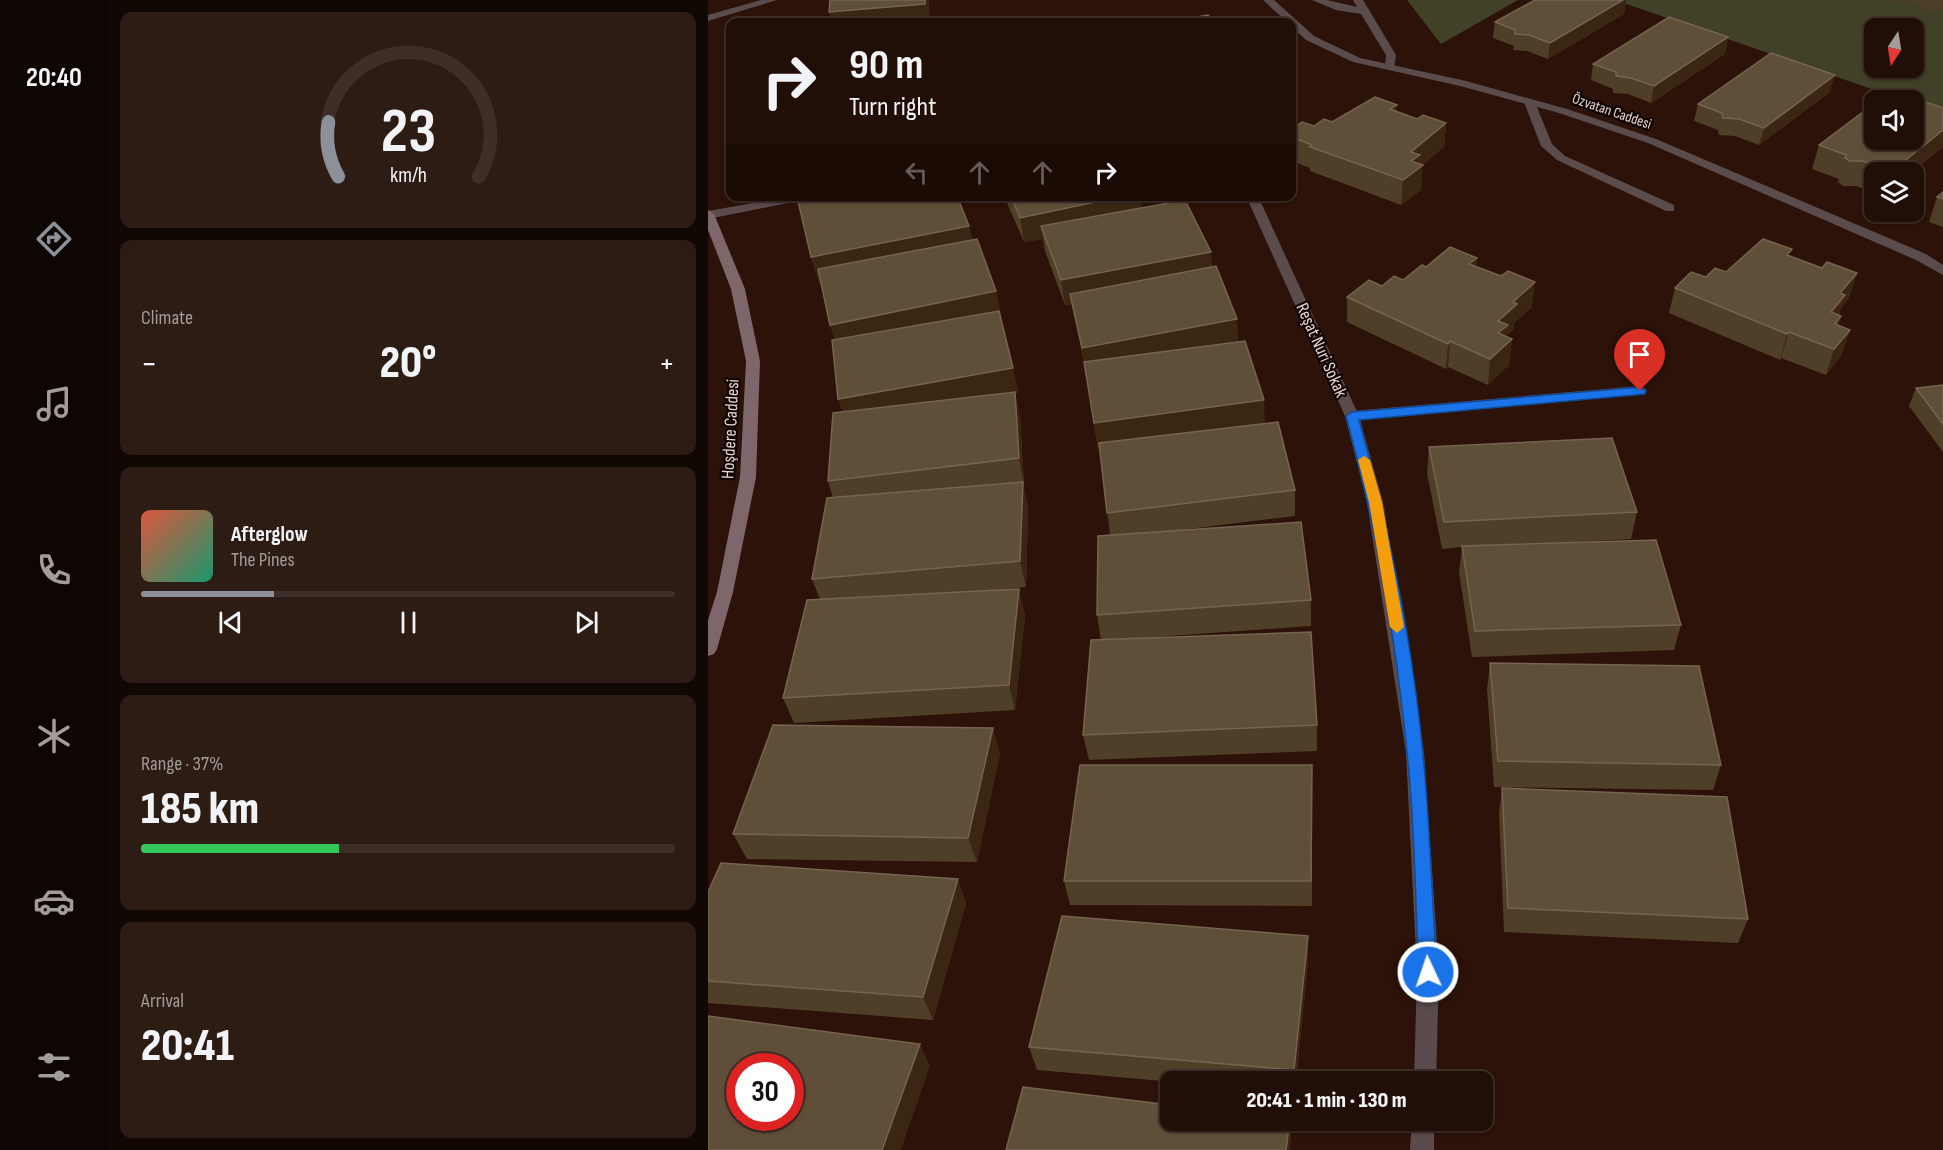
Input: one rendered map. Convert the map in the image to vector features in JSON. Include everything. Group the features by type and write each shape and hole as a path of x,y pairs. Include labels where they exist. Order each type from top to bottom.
{"main road":[{"name":"Hoşdere Caddesi","path":"708,215 738,289 753,362 748,477 725,592 708,649"}],"street":[{"path":"708,18 772,0"},
{"name":"Özvatan Caddesi","path":"1268,0 1288,18"},
{"path":"1317,0 1340,8 1364,11"},
{"path":"1358,0 1391,55 1390,67"},
{"name":"Özvatan Caddesi","path":"1296,25 1310,38 1357,60 1462,83 1652,141 1921,257 1943,271"},
{"path":"1530,102 1547,146 1561,158 1670,208"},
{"path":"708,215 788,201"},
{"name":"Reşat Nuri Sokak","path":"1254,201 1352,416 1375,502 1395,615 1415,753 1428,972 1425,1071"},
{"path":"1352,416 1640,391"},
{"path":"1422,1150 1423,1131"}],"green space":[{"path":"1407,0 1518,0 1441,44"},
{"path":"1615,0 1943,0 1943,114 1924,105 1924,90 1874,90"}],"building":[{"path":"830,0 925,0 925,4 829,12"},
{"path":"1535,0 1623,0 1550,43 1529,35 1515,34 1515,30 1495,22"},
{"path":"1208,15 1211,18 1190,18"},
{"path":"1669,17 1728,37 1654,86 1631,78 1616,76 1616,72 1593,64"},
{"path":"1771,53 1835,75 1764,128 1739,119 1723,118 1722,113 1698,104"},
{"path":"1375,97 1397,105 1390,109 1417,119 1423,115 1446,123 1411,152 1420,155 1411,161 1423,165 1403,180 1310,147 1312,145 1296,139 1296,126 1302,122 1314,126 1324,119 1332,122"},
{"path":"1924,101 1943,108 1943,130 1924,145"},
{"path":"1864,111 1864,150 1918,150 1903,162 1866,162 1850,161 1845,158 1846,155 1819,145"},
{"path":"798,201 959,201 969,226 811,257"},
{"path":"1013,201 1100,201 1020,218"},
{"path":"1186,201 1211,252 1061,280 1041,226"},
{"path":"977,239 996,291 830,325 818,269"},
{"path":"1763,239 1792,249 1787,255 1822,268 1827,262 1857,273 1840,293 1845,295 1831,312 1841,316 1835,324 1850,330 1834,349 1789,332 1787,334 1675,288 1691,272 1706,277 1715,268 1726,272"},
{"path":"1450,247 1477,258 1469,264 1501,276 1508,271 1535,282 1513,302 1517,304 1498,321 1508,325 1498,333 1512,339 1490,359 1450,341 1448,344 1347,297 1369,280 1382,286 1394,276 1403,280 1422,265 1426,267"},
{"path":"1216,266 1237,319 1082,348 1070,294"},
{"path":"999,311 1013,368 838,399 832,340"},
{"path":"1245,341 1264,400 1094,423 1084,362"},
{"path":"1943,385 1943,424 1916,388"},
{"path":"1015,392 1019,458 828,481 833,413"},
{"path":"1278,422 1295,490 1107,513 1099,443"},
{"path":"1612,438 1637,512 1444,522 1429,447"},
{"path":"1023,482 1020,561 812,579 827,498"},
{"path":"1301,522 1311,600 1097,615 1098,536"},
{"path":"1656,540 1681,625 1475,631 1462,546"},
{"path":"1019,589 1009,685 783,698 807,600"},
{"path":"1311,632 1317,725 1083,735 1091,640"},
{"path":"1490,663 1699,666 1721,765 1498,761"},
{"path":"773,725 993,728 968,838 733,834"},
{"path":"1080,765 1312,765 1311,881 1064,881"},
{"path":"1502,788 1727,797 1748,919 1508,908"},
{"path":"721,863 958,879 923,997 708,981 708,892"},
{"path":"1062,916 1308,936 1294,1070 1029,1047"},
{"path":"708,1016 920,1044 882,1150 708,1150"},
{"path":"1023,1087 1160,1104 1160,1131 1289,1131 1286,1150 1006,1150"}],"slow traffic":[{"path":"1364,460 1375,502 1397,627"}],"route":[{"path":"1428,972 1415,753 1395,615 1375,502 1352,416 1640,391"}]}
